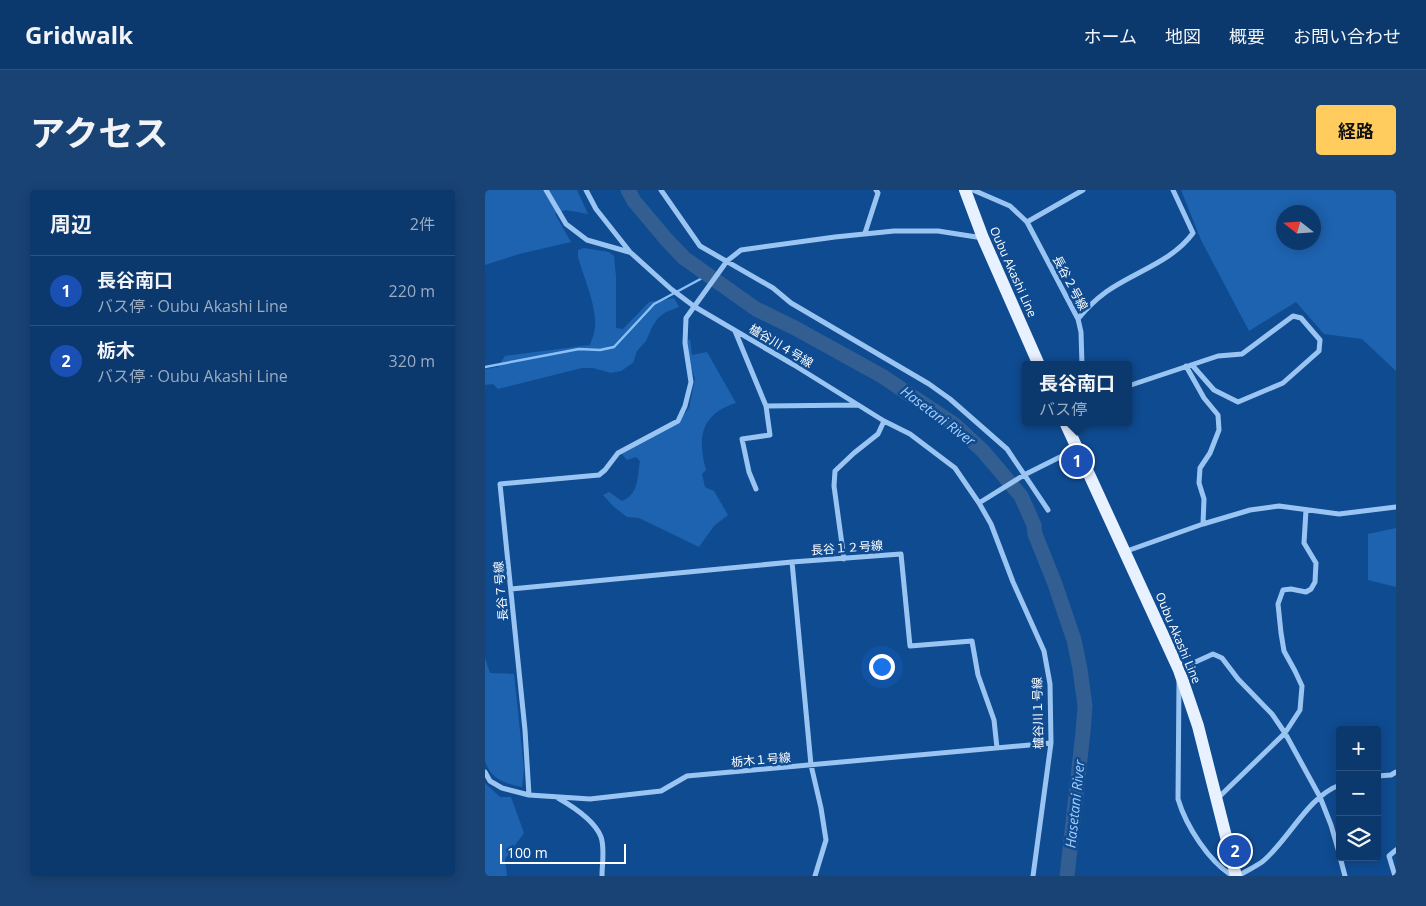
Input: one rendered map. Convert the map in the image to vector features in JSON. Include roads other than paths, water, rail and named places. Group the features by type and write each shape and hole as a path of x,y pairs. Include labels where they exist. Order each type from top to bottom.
{"main road":[{"name":"Oubu Akashi Line","path":"965,190 983,238 1037,361"},
{"name":"Oubu Akashi Line","path":"1068,426 1179,670 1198,726 1236,876"}],"street":[{"path":"546,190 566,224 587,240 630,252"},
{"name":"櫨谷川４号線","path":"586,190 596,209 630,252 671,289 695,308 794,365 884,421 910,434 955,468 979,503"},
{"path":"661,190 700,246 773,288 791,303 929,384 950,399 1007,450 1048,510"},
{"path":"973,190 1009,206 1027,222 1083,190"},
{"name":"長谷２号線","path":"1027,222 1078,319 1107,291 1152,266 1185,244 1193,233 1173,190"},
{"path":"865,234 877,192"},
{"path":"695,308 727,261 741,250 894,231 938,231 983,238"},
{"name":"長谷７号線","path":"529,795 500,484 599,475 618,452 678,421 685,406 691,382 685,343 686,318 695,308"},
{"path":"1132,385 1189,365 1218,356 1242,354 1293,316 1301,318 1320,340 1319,352 1283,383 1239,402 1214,390 1189,365"},
{"path":"1078,319 1081,332 1082,361"},
{"path":"735,331 766,406 771,434 742,439 749,472 756,489"},
{"path":"1189,365 1204,398 1218,415 1219,430 1210,453 1200,468 1199,483 1203,499 1203,524"},
{"path":"766,406 858,405"},
{"path":"844,559 834,486 835,471 878,434 884,421"},
{"path":"979,503 1024,475 1077,448"},
{"name":"櫨谷川１号線","path":"979,503 991,524 1013,582 1044,650 1050,684 1051,743 1033,876"},
{"path":"1125,552 1203,524 1250,510 1279,506 1339,514 1396,507"},
{"path":"1217,799 1285,733 1301,710 1302,686 1284,651 1278,604 1283,590 1291,589 1306,592 1311,589 1315,582 1317,563 1304,542 1306,510"},
{"name":"長谷１２号線","path":"511,588 901,554 910,646 972,641 978,675 994,720 997,748"},
{"path":"793,562 811,765 826,840 815,876"},
{"path":"1336,787 1331,788 1319,798 1263,861 1236,876 1225,871 1202,847 1178,799 1179,670 1213,654 1222,658 1238,679 1272,714 1285,733 1319,798 1331,825 1336,843"},
{"name":"栃木１号線","path":"485,772 490,781 502,788 529,795 590,798 661,791 687,776 1051,743"},
{"path":"1381,775 1396,772"},
{"path":"556,797 575,807 591,822 601,837 602,876"},
{"path":"1394,851 1389,856 1395,876"},
{"path":"1341,861 1345,876"}],"waterway":[{"name":"Hasetani River","path":"628,190 634,201 684,258 756,309 795,328 882,376 955,425 983,451 1021,496 1034,525 1035,534 1055,584 1074,640 1085,706 1067,876"},
{"path":"485,367 579,349 600,350 614,347 654,304 708,275"}],"place":[{"name":"長谷南口","path":"1077,461"},
{"name":"栃木","path":"1235,851"}]}
